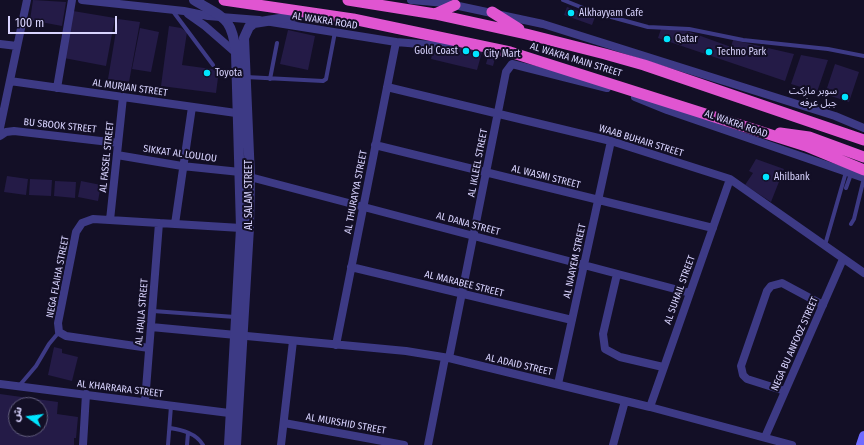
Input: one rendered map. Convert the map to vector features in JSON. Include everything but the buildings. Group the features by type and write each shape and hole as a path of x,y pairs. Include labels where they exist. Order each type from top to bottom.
{"highway":[{"name":"AL WAKRA MAIN STREET","path":"224,0 328,15 464,41 510,52 818,150 864,170"},
{"name":"AL WAKRA MAIN STREET","path":"348,0 435,14 526,34 644,65 864,140"},
{"path":"435,14 455,5"},
{"path":"492,12 526,34"},
{"path":"547,64 556,74"},
{"path":"766,134 791,134 809,137 864,157"}],"main road":[{"path":"861,445 864,436"}],"street":[{"path":"0,128 4,93 10,81 27,0"},
{"path":"57,88 72,0"},
{"path":"82,0 184,11 205,26 236,52"},
{"name":"AL SALAM STREET","path":"194,0 222,17 230,26 234,34 243,114"},
{"path":"411,0 455,5 492,12 568,31 647,58 836,116 864,128"},
{"name":"AL WAKRA ROAD","path":"184,11 222,17 260,20 396,42 432,45 464,41"},
{"path":"260,20 297,15 328,15"},
{"name":"AL SALAM STREET","path":"240,336 237,317 242,228 243,114 246,77 244,38 249,27 260,20"},
{"name":"AL THURAYYA STREET","path":"336,345 396,42"},
{"path":"0,44 17,46"},
{"name":"AL IKLEEL STREET","path":"447,358 462,294 506,72 509,66 512,64 556,74 602,87"},
{"name":"AL MURJAN STREET","path":"10,81 243,114"},
{"name":"WAAB BUHAIR STREET","path":"387,87 611,141 730,180 864,273"},
{"name":"AL WAKRA ROAD","path":"602,87 640,98 667,110 864,178"},
{"name":"AL FASSEL STREET","path":"110,220 123,97"},
{"path":"175,224 182,166 192,107"},
{"name":"BU SBOOK STREET","path":"0,136 6,132 14,131 118,143"},
{"name":"AL NAAYEM STREET","path":"558,384 611,141"},
{"name":"AL WASMI STREET","path":"375,145 713,228"},
{"name":"SIKKAT AL LOULOU","path":"117,155 243,175"},
{"name":"AL SALAM STREET","path":"229,445 234,413 250,228 243,175"},
{"name":"AL DANA STREET","path":"243,175 690,293"},
{"name":"AL SUHAIL STREET","path":"650,407 730,180"},
{"name":"NEGA FLAIHA STREET","path":"150,348 66,336 59,332 58,323 76,232 82,223 92,219 242,228"},
{"name":"AL HAJLA STREET","path":"145,402 159,223"},
{"name":"NEGA BU ANFOOZ STREET","path":"765,437 843,259"},
{"name":"AL MARABEE STREET","path":"351,267 572,320"},
{"path":"617,274 603,334 605,349 620,356 663,367"},
{"path":"785,391 747,378 744,375 741,366 767,291 777,284 788,284 823,305"},
{"name":"AL ADAID STREET","path":"151,327 406,352 447,358 650,407 792,445"},
{"path":"281,445 293,341"},
{"path":"428,445 447,358"},
{"name":"AL KHARRARA STREET","path":"0,384 234,413"},
{"path":"83,445 86,394"},
{"path":"613,445 625,401"},
{"name":"AL SALAM STREET","path":"234,413 236,445"},
{"name":"AL MURSHID STREET","path":"284,423 404,445"}],"lane":[{"path":"563,0 594,12 648,27 689,29 743,40 828,49 864,56"},
{"path":"172,10 214,66"},
{"path":"246,77 318,82 326,79 335,32"},
{"path":"270,79 277,43"},
{"path":"846,188 848,173"},
{"path":"825,246 848,173"},
{"path":"851,224 854,220 864,178"},
{"path":"152,311 237,317"},
{"path":"18,386 36,366 49,344 59,332"},
{"path":"168,445 171,405"},
{"path":"170,428 196,437 203,445"},
{"path":"187,445 188,433"}],"place":[{"name":"Alkhayyam Cafe","path":"571,13"},
{"name":"Qatar","path":"667,39"},
{"name":"Gold Coast","path":"466,51"},
{"name":"Techno Park","path":"709,52"},
{"name":"City Mart","path":"476,54"},
{"name":"Toyota","path":"207,73"},
{"name":"سوبر ماركت جبل عرفه","path":"845,97"},
{"name":"Ahilbank","path":"766,177"}]}
